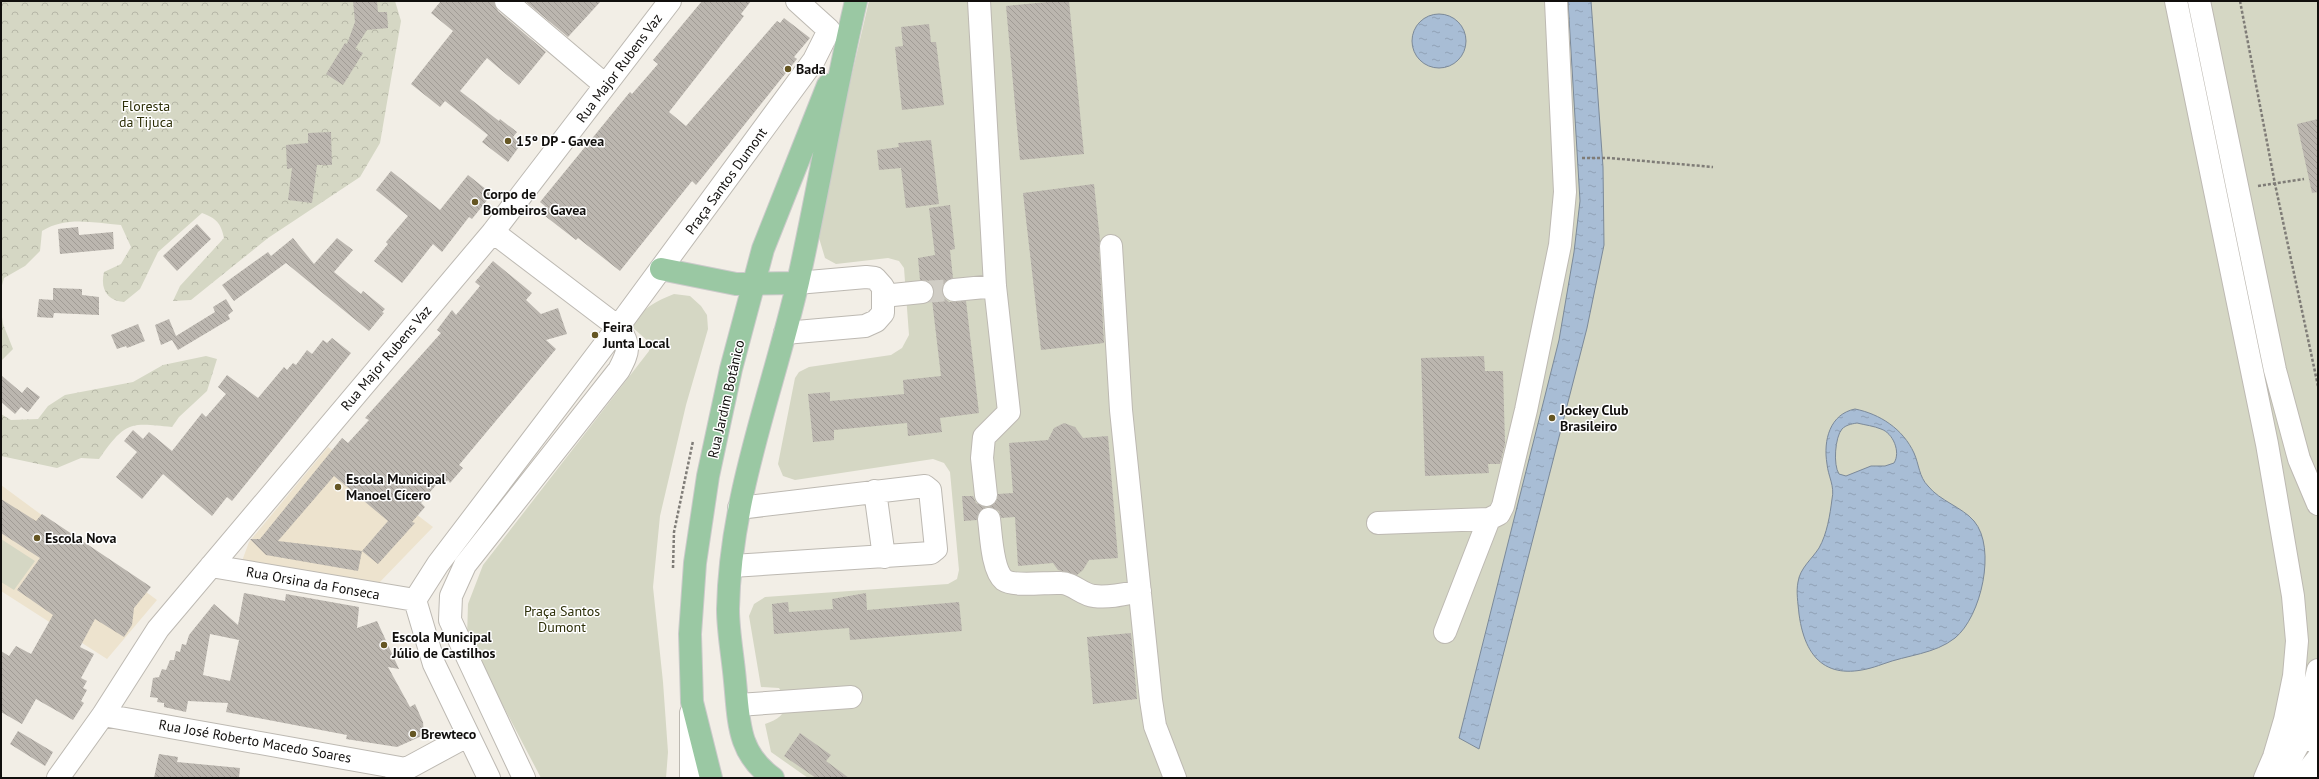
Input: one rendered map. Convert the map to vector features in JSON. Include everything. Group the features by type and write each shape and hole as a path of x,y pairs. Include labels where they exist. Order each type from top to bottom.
{"main road":[{"name":"Rua Jardim Botânico","path":"707,777 692,702 690,634 696,556 711,460 730,376 763,249 837,35 856,1"},
{"name":"Rua Jardim Botânico","path":"773,778 762,770 746,751 740,729 728,610 739,508 785,333 824,161 837,35"},
{"path":"661,269 726,283 754,286 797,283"}],"street":[{"path":"506,1 605,85"},
{"name":"Rua Major Rubens Vaz","path":"58,778 103,715 158,629 493,232 670,1"},
{"path":"797,1 837,35"},
{"path":"979,1 995,286 1008,412 984,437 982,458 986,495"},
{"path":"1378,523 1489,519 1499,514 1503,506 1526,410 1560,245 1565,192 1556,1"},
{"path":"2176,1 2267,444 2293,596 2297,641 2294,676 2285,720 2274,757 2264,778"},
{"path":"2199,1 2239,189 2275,370 2299,459 2318,504"},
{"name":"Praça Santos Dumont","path":"415,600 438,564 618,327 814,60 837,35"},
{"path":"493,232 618,327 626,338 628,346 625,359 619,370 465,565 451,596 450,620 524,778"},
{"path":"1111,246 1121,410 1155,726 1175,778"},
{"path":"785,333 864,326 876,321 883,313 883,287 875,278 866,276 797,283"},
{"path":"954,290 995,286"},
{"path":"883,296 922,292"},
{"path":"2296,444 2318,467"},
{"path":"732,566 931,554 936,549 930,490 925,486 739,508"},
{"path":"875,491 884,557"},
{"path":"989,519 996,570 1004,580 1018,584 1063,583 1087,595 1095,596 1115,596 1140,591"},
{"path":"1446,632 1489,519"},
{"name":"Rua Orsina da Fonseca","path":"211,566 415,600"},
{"path":"415,600 434,664 467,736 490,778"},
{"path":"2311,739 2318,670"},
{"path":"738,706 851,697"},
{"path":"2280,778 2311,739 2318,710"},
{"name":"Rua José Roberto Macedo Soares","path":"103,715 342,756 401,774"},
{"path":"401,774 467,736"},
{"path":"342,756 358,778"},
{"path":"2302,778 2318,758"}],"path":[{"path":"2240,1 2274,184 2318,386"},
{"path":"1576,159 1609,158 1713,167"},
{"path":"2239,189 2304,179"}],"shaded area":[{"name":"Escola Municipal Manoel Cícero","path":"328,447 433,527 377,585 242,561 249,542"},
{"name":"Escola Nova","path":"1,485 157,600 107,659 1,591"}],"green space":[{"name":"Floresta da Tijuca","path":"1,1 395,1 401,21 380,143 360,177 268,238 191,300 173,301 180,286 224,238 221,228 217,222 211,217 202,213 158,252 140,289 124,302 109,297 103,284 104,272 121,264 131,247 121,225 71,222 51,226 42,231 40,251 25,266 4,278 1,289"},
{"name":"Jockey Club Brasileiro","path":"869,1 2318,1 2318,778 808,778 771,752 765,724 781,715 784,711 785,701 779,688 761,687 749,616 754,604 765,597 948,584 957,579 959,570 950,472 944,463 933,459 795,480 783,476 778,464 795,378 799,372 809,367 891,355 902,348 909,335 904,268 899,261 888,258 836,264 825,258 816,228"},
{"name":"Praça Santos Dumont","path":"674,294 690,296 701,306 707,315 708,329 686,405 660,516 653,587 663,682 668,752 666,778 541,778 467,637 468,604 483,565 649,351 650,343 631,326 644,310"},
{"path":"1,310 3,324 13,349 1,361"},
{"path":"206,356 217,359 207,391 179,417 172,427 137,425 129,427 115,438 99,459 81,458 57,468 1,456 1,414 11,420 38,419 48,406 65,395 133,382 163,365"},
{"path":"1,539 35,561 14,590 1,582"}],"water":[{"path":"1568,1 1591,1 1603,167 1604,245 1587,328 1479,749 1459,738 1559,340 1574,252 1580,201"},
{"path":"1434,14 1444,14 1454,18 1462,26 1466,36 1466,46 1462,56 1454,64 1444,68 1434,68 1424,64 1416,56 1412,46 1412,36 1416,26 1424,18"},
{"path":"1855,409 1864,411 1890,424 1904,437 1914,453 1921,475 1925,482 1939,496 1974,521 1981,533 1985,564 1979,599 1964,628 1955,638 1939,648 1930,651 1866,669 1851,671 1837,670 1826,666 1816,658 1808,647 1799,614 1797,594 1797,586 1801,572 1819,548 1826,531 1833,490 1828,468 1826,446 1830,429 1834,422 1846,412","holes":["1857,423 1878,428 1889,434 1895,443 1896,448 1897,454 1894,463 1885,466 1871,466 1846,476 1839,474 1835,458 1838,438 1842,429 1851,424"]}],"building":[{"path":"353,1 377,1 378,12 387,12 388,28 367,30 355,49 363,53 343,85 326,74 345,43 347,44 355,22"},
{"path":"441,1 494,1 498,11 546,52 519,85 487,58 460,91 499,121 500,119 517,132 513,137 521,144 508,162 482,142 488,135 445,101 440,107 411,84 453,31 431,13"},
{"path":"525,1 601,1 568,37"},
{"path":"702,1 751,1 741,14 744,16 669,112 686,126 777,21 780,23 784,18 810,38 794,57 797,59 701,179 696,185 692,181 620,271 578,238 576,240 540,212 545,206 540,202 630,92 632,94 658,64 653,60"},
{"path":"1069,1 1084,154 1020,160 1006,6"},
{"path":"929,24 931,42 936,42 944,105 902,110 895,47 903,46 901,27"},
{"path":"2318,119 2318,192 2312,193 2297,124"},
{"path":"331,132 332,165 317,165 312,203 288,200 292,168 287,169 286,145 308,143 308,133"},
{"path":"931,140 939,204 906,208 901,168 879,170 877,150 899,147 898,143"},
{"path":"391,171 440,210 468,175 492,194 472,219 469,217 442,252 433,244 402,283 374,261 388,244 386,242 408,216 376,190"},
{"path":"1094,184 1100,240 1099,247 1104,343 1041,350 1023,193"},
{"path":"950,205 955,249 950,250 953,278 943,284 942,292 944,298 949,302 966,301 979,413 940,418 942,432 908,436 907,423 834,430 834,440 813,442 808,394 830,392 830,401 904,394 903,380 941,376 932,300 931,301 934,290 927,281 920,280 918,258 935,255 929,208"},
{"path":"197,224 211,239 177,271 163,256"},
{"path":"78,227 79,235 113,232 114,249 60,254 58,229"},
{"path":"293,238 314,264 337,238 353,250 334,272 361,294 363,291 385,309 382,312 384,313 369,331 286,263 234,301 222,285 268,252 271,256"},
{"path":"493,261 532,293 526,300 541,314 558,308 567,334 546,340 556,349 459,465 463,468 450,483 448,480 445,484 440,480 421,503 425,507 412,522 415,523 378,564 362,551 358,571 266,555 250,539 260,539 342,438 348,443 369,420 365,418 441,333 437,330 452,310 456,315 480,286 475,282","holes":["334,476 388,521 362,551 278,541"]},
{"path":"53,288 82,289 82,295 99,297 99,315 54,313 53,318 37,317 39,299 53,300"},
{"path":"226,299 233,311 228,315 230,319 178,350 172,340 161,345 155,325 169,319 176,336 215,312 213,307"},
{"path":"138,324 145,341 127,348 126,346 117,349 111,335"},
{"path":"332,338 351,353 232,501 227,497 212,516 163,474 142,499 116,477 137,452 124,441 133,430 143,439 149,432 172,451 202,413 206,417 226,394 218,387 227,375 258,398 284,367 287,370 293,363 296,365 307,350 312,354 323,340 327,343"},
{"path":"1484,356 1485,371 1503,371 1505,444 1500,464 1488,464 1489,473 1425,476 1421,358"},
{"path":"1,375 22,393 27,387 40,397 28,412 21,407 15,414 1,402"},
{"path":"1064,423 1075,427 1083,438 1108,436 1118,558 1089,560 1083,570 1077,575 1058,570 1053,563 1018,566 1015,517 1001,518 999,511 989,507 997,500 998,494 1013,493 1009,443 1048,440 1054,428"},
{"path":"962,496 973,496 976,503 986,507 978,514 977,520 964,521"},
{"path":"1,499 36,521 42,514 151,587 134,608 132,625 124,637 95,619 80,647 94,654 81,678 87,681 83,688 87,690 81,701 84,703 73,720 36,699 22,724 1,712 1,651 9,656 16,646 31,654 53,615 17,590 40,558 1,533"},
{"path":"244,593 285,601 286,594 359,607 357,628 377,621 399,669 388,667 410,707 415,704 423,722 424,735 397,747 346,739 347,735 226,712 228,703 188,701 186,712 164,707 164,703 157,702 158,698 150,697 153,678 159,677 162,669 166,670 170,660 174,660 176,651 180,652 182,644 186,645 189,635 214,604 238,625","holes":["210,634 239,640 230,681 203,675"]},
{"path":"866,593 867,610 959,602 962,631 850,640 849,628 774,634 772,604 788,602 789,612 833,609 832,599"},
{"path":"1131,633 1137,699 1093,704 1087,637"},
{"path":"18,731 53,752 45,766 10,744"},
{"path":"800,733 831,755 826,761 849,778 816,778 784,756"},
{"path":"159,754 178,757 177,762 240,768 239,778 154,778"}],"tunnel":[{"path":"922,292 954,290"}],"place":[{"name":"Bada","path":"788,69"},
{"name":"15º DP - Gavea","path":"508,141"},
{"name":"Corpo de Bombeiros Gavea","path":"475,202"},
{"name":"Feira Junta Local","path":"595,335"},
{"name":"Jockey Club Brasileiro","path":"1552,418"},
{"name":"Escola Municipal Manoel Cícero","path":"338,487"},
{"name":"Escola Nova","path":"37,538"},
{"name":"Escola Municipal Júlio de Castilhos","path":"384,645"},
{"name":"Brewteco","path":"413,734"}]}
